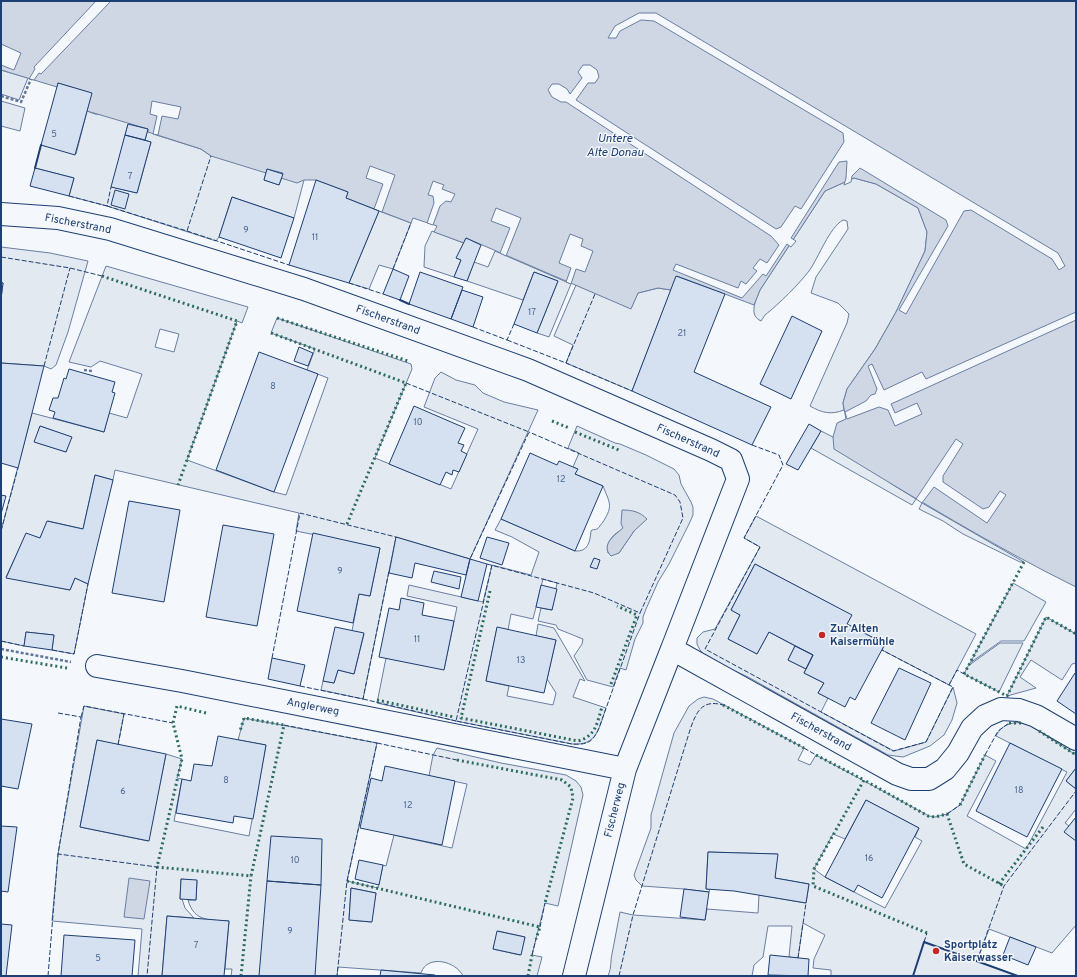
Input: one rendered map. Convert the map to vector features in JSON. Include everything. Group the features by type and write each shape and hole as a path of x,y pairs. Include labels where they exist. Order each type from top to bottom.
{"street":[{"name":"Fischerstrand","path":"1,214 58,218 110,229 304,289 528,370 731,460 738,479 672,649 897,774 911,779 929,779 945,769 958,753 972,728 985,716 1001,709 1019,710 1036,716 1076,739"},
{"name":"Fischerweg","path":"574,976 625,769 672,649"},
{"name":"Anglerweg","path":"97,666 625,769"}],"path":[{"path":"1,96 21,102 31,79"},
{"path":"84,370 92,371"},
{"path":"1,649 97,666"}],"shaded area":[{"path":"1,70 28,78 19,100 1,94"},
{"path":"1,101 25,108 20,131 1,126"},
{"path":"87,111 95,114 141,118 153,134 201,149 211,156 227,154 304,180 294,218 232,197 219,237 216,241 107,206 69,196 74,178 35,168 41,145 76,154","holes":["128,124 148,129 145,140 151,142 137,193 112,187","267,169 283,174 279,185 264,180"]},
{"path":"854,178 876,184 918,208 927,232 925,251 896,312 875,349 847,389 843,403 844,410 827,412 810,406 847,323 849,314 838,303 811,293 816,277 848,229 847,221 843,220 833,229 809,271 788,294 765,315 761,321 755,315 754,307 760,290 825,191"},
{"path":"379,211 411,223 393,269 379,265 369,289 349,283"},
{"path":"432,231 464,243 457,258 461,260 454,277 424,267 425,246"},
{"path":"1,247 50,253 88,261 68,332 56,365 51,369 44,366 1,363 1,299 3,283 1,282"},
{"path":"495,251 571,284 549,337 537,333 558,281 534,272 523,300 467,281 474,262 488,267"},
{"path":"106,266 248,307 242,323 237,321 187,460 286,495 328,378 307,370 315,349 271,333 277,318 411,364 412,369 375,458 451,489 478,429 424,407 435,378 441,372 456,380 475,385 483,393 504,402 538,410 470,559 396,537 363,699 321,690 323,681 334,683 338,670 354,674 364,634 352,631 359,594 370,596 380,548 296,531 299,513 115,470 113,480 95,475 83,529 48,521 40,538 26,534 6,577 70,590 75,578 88,584 74,654 52,650 54,635 26,632 24,646 1,641 1,531 32,413 104,432 109,413 127,418 142,374 100,361 91,367 69,362","holes":["160,329 179,334 174,352 155,347","40,426 71,437 66,452 35,442"]},
{"path":"576,285 631,308 638,293 658,288 671,290 632,391 566,363 573,345 554,336"},
{"path":"577,426 646,455 674,469 679,475 681,484 693,507 693,515 689,524 669,564 658,582 646,609 643,617 643,623 635,639 626,670 620,668 613,687 587,680 574,656 582,644 583,639 558,629 556,625 538,621 541,608 552,610 557,583 543,579 533,619 511,614 508,630 497,628 486,681 509,686 507,696 553,705 556,693 547,679 556,640 536,636 538,624 554,628 585,681 580,679 573,697 606,708 596,734 587,742 572,744 456,721 377,703 386,658 444,669 457,607 407,596 409,585 483,602 492,565 531,575 539,552 512,537 495,530 501,519 575,551 583,550 588,546 591,531 598,528 606,516 609,507 609,500 603,486 575,474 577,469 573,467 579,453 568,448","holes":["646,519 634,531 619,553 608,553 608,546 614,535 620,530"]},
{"path":"821,431 833,437 841,437 890,483 916,499 912,505 811,448"},
{"path":"922,503 1024,562 1020,562 963,534 943,521 919,509"},
{"path":"756,516 976,634 949,685 882,650 885,644 847,624 851,615 755,564 731,610 740,615 728,639 757,654 769,632 795,646 788,660 806,669 804,673 824,683 818,693 828,698 821,712 894,751 926,742 953,687 957,703 952,720 944,735 930,746 903,757 888,755 748,677 707,658 700,650 697,644 697,638 703,632 715,629 760,547 744,538"},
{"path":"1013,583 1046,602 1024,641 1001,641 970,663"},
{"path":"1046,617 1076,634 1076,663 1072,664 1062,680 1031,660 1020,677 1036,688 1007,696"},
{"path":"1000,643 1023,643 999,692 964,674 968,666"},
{"path":"704,697 713,699 804,748 798,760 810,765 816,755 929,816 935,817 947,814 960,805 985,755 996,761 967,816 1026,849 1067,772 996,736 1006,725 1020,723 1030,725 1076,755 1076,768 1066,781 1076,789 1076,809 1065,823 1069,826 1076,841 1076,925 1052,953 989,929 977,961 1018,976 831,976 831,970 813,968 814,959 825,935 803,923 798,958 789,957 792,926 768,926 763,957 754,965 752,976 608,976 620,912 633,915 705,920 707,909 758,913 759,895 806,903 809,884 775,878 777,854 708,852 706,889 710,889 709,892 642,886 636,880 634,875 651,828 651,815 674,733 689,706 698,699","holes":["866,800 919,828 915,837 922,841 885,908 825,877 814,869 833,834 845,839"]},
{"path":"84,706 124,714 118,745 97,740 80,827 148,841 166,754 182,759 177,778 182,779 174,821 249,836 266,745 238,740 244,718 377,743 347,881 378,888 383,865 386,866 394,835 452,848 467,784 429,776 433,755 437,748 501,763 566,775 576,781 581,787 583,795 558,906 545,903 532,955 542,957 537,976 463,976 448,963 435,962 429,963 424,967 421,973 338,967 337,976 231,976 232,969 225,969 229,921 209,920 194,912 188,900 196,900 197,881 181,879 180,899 182,899 185,908 194,918 167,916 162,976 138,976 142,929 52,921 58,854","holes":["351,888 376,893 371,922 349,920","498,931 525,937 520,955 493,949"]}],"water":[{"name":"Untere Alte Donau","path":"1,1 1076,1 1076,587 984,538 834,449 833,437 837,423 846,419 843,403 847,389 875,349 896,312 925,251 927,232 918,208 876,184 854,178 825,191 760,290 754,305 677,276 671,290 658,288 638,293 631,309 466,238 464,243 434,232 437,226 413,218 411,223 346,198 348,192 316,180 304,180 297,183 281,178 283,173 267,169 266,173 211,156 201,149 148,132 148,129 87,111 91,93 58,83 57,87 1,70"},
{"path":"622,510 636,512 647,519 634,531 619,553 611,556 607,548 610,540 623,528 621,524"},
{"path":"129,878 150,881 144,919 124,917"}],"pier":[{"path":"96,1 111,1 41,74 39,73 34,80 29,79 35,69 34,67"},
{"path":"639,13 656,13 1058,253 1065,266 1059,270 1052,259 971,210 964,211 906,314 899,310 948,226 946,220 860,168 852,176 851,182 844,185 847,161 839,162 791,238 796,241 791,247 787,244 766,276 763,274 742,298 673,270 676,264 738,288 741,281 746,284 757,271 753,268 760,259 767,263 779,245 771,236 566,102 561,102 552,97 548,90 552,84 559,84 567,89 570,94 582,78 578,72 583,65 590,65 597,70 599,77 595,83 588,83 576,100 776,229 781,227 795,206 801,209 844,142 843,133 654,21 641,20 620,31 616,38 608,38 615,26"},
{"path":"1,44 21,53 14,70 1,65"},
{"path":"152,101 181,107 178,119 162,116 158,135 153,134 157,116 150,114"},
{"path":"370,166 395,175 382,212 374,209 383,184 366,178"},
{"path":"433,181 444,185 442,189 455,194 451,202 446,201 440,206 433,225 427,223 434,203 433,196 428,195"},
{"path":"496,208 521,218 506,256 500,253 510,228 491,221"},
{"path":"570,234 583,239 581,246 593,251 585,272 576,269 571,284 566,282 571,268 559,263"},
{"path":"1076,312 1076,320 891,404 895,413 917,403 922,414 895,426 888,410 879,407 847,419 845,412 866,401 871,395 875,394 877,389 868,366 872,364 884,390 922,372 926,379"},
{"path":"956,439 963,444 943,476 943,482 983,509 989,507 1000,491 1006,495 987,523 934,487 922,503 916,499"}],"building":[{"path":"58,83 92,93 75,155 41,145"},
{"path":"128,124 148,129 145,140 125,135"},
{"path":"125,135 151,142 137,193 111,187"},
{"path":"35,168 74,178 69,196 30,186"},
{"path":"267,169 283,174 279,185 264,180"},
{"path":"316,180 348,192 346,198 379,211 349,283 289,265"},
{"path":"115,190 129,194 125,209 111,205"},
{"path":"232,197 294,218 281,258 219,237"},
{"path":"466,238 481,245 467,281 454,277 461,260 456,258"},
{"path":"393,269 409,276 400,300 383,294"},
{"path":"420,272 463,287 451,319 409,304"},
{"path":"534,272 558,281 537,333 514,324"},
{"path":"676,276 725,294 694,372 771,407 752,445 632,391"},
{"path":"1,282 3,283 1,299"},
{"path":"462,290 483,297 473,327 451,319"},
{"path":"792,316 822,331 791,399 760,384"},
{"path":"299,347 313,353 308,366 294,361"},
{"path":"259,352 318,374 274,492 216,470"},
{"path":"1,363 44,366 18,468 1,463"},
{"path":"69,369 115,382 112,392 115,393 104,432 53,418 55,412 49,410 53,398 58,398 64,378 66,379"},
{"path":"414,406 465,428 458,443 464,445 461,451 467,454 459,472 453,470 452,475 446,472 440,485 389,464"},
{"path":"809,424 821,431 798,470 786,464"},
{"path":"40,426 72,437 66,452 34,442"},
{"path":"530,453 557,465 559,461 578,469 575,474 603,486 575,551 501,519"},
{"path":"95,475 113,480 88,584 75,578 70,590 6,578 26,533 40,538 47,521 83,529"},
{"path":"1,495 6,496 1,514"},
{"path":"129,501 180,510 164,602 112,593"},
{"path":"223,525 274,534 257,626 206,617"},
{"path":"313,533 380,548 370,596 359,594 353,623 297,611"},
{"path":"396,537 470,559 466,575 415,563 412,578 389,573"},
{"path":"487,537 509,543 502,565 480,558"},
{"path":"594,558 600,560 597,569 590,567"},
{"path":"470,559 487,564 478,601 461,597"},
{"name":"Zur Alten Kaisermühle","path":"755,564 852,615 847,624 885,644 855,700 850,697 845,707 818,693 824,683 804,673 813,655 769,632 757,654 728,639 740,615 731,610"},
{"path":"434,571 461,577 459,589 431,582"},
{"path":"541,585 557,589 552,610 536,607"},
{"path":"401,598 424,603 422,615 454,621 444,670 379,657 389,608 399,610"},
{"path":"335,627 364,633 354,674 338,670 334,683 323,681"},
{"path":"497,627 556,640 544,693 486,681"},
{"path":"26,632 54,635 52,650 24,646"},
{"path":"795,646 813,655 806,669 788,660"},
{"path":"272,658 305,665 300,686 268,679"},
{"path":"899,668 931,683 905,740 871,723"},
{"path":"1075,673 1076,674 1076,714 1057,701"},
{"path":"1,719 32,724 18,789 1,786"},
{"path":"218,736 266,745 253,819 234,816 233,823 176,813 182,779 191,781 194,764 212,766"},
{"path":"97,740 166,754 149,841 80,827"},
{"path":"1010,743 1062,769 1027,837 976,811"},
{"path":"385,766 455,781 442,845 360,828 371,778 382,781"},
{"path":"1076,768 1076,789 1066,781"},
{"path":"866,800 919,828 882,898 858,885 854,892 825,877"},
{"path":"1076,817 1076,841 1064,832"},
{"path":"1,826 17,827 8,892 1,891"},
{"path":"271,836 322,839 321,885 267,881"},
{"path":"708,852 778,854 775,878 809,884 806,903 734,891 706,889"},
{"path":"359,860 383,865 379,885 355,879"},
{"path":"181,879 197,880 196,900 180,899"},
{"path":"267,881 321,885 315,976 259,976"},
{"path":"351,888 376,893 372,922 349,920"},
{"path":"684,889 709,892 705,920 680,917"},
{"path":"167,916 229,921 224,976 162,976"},
{"path":"1,924 12,925 6,976 1,976"},
{"path":"497,931 525,937 521,955 493,949"},
{"path":"64,935 135,940 132,976 61,976"},
{"path":"1010,937 1036,947 1028,965 1003,955"},
{"path":"770,955 809,959 808,976 768,975"},
{"path":"381,970 435,975 435,976 380,976"}],"hedge":[{"path":"102,276 237,321 178,485"},
{"path":"277,318 408,361"},
{"path":"271,333 406,383 347,524"},
{"path":"552,421 569,428"},
{"path":"575,432 619,450"},
{"path":"1024,562 964,674 1007,696 1046,617 1076,634"},
{"path":"490,591 461,718 578,741 589,736 595,728 602,707"},
{"path":"611,684 637,615 617,606"},
{"path":"1,657 67,668"},
{"path":"377,700 454,717"},
{"path":"723,705 804,748"},
{"path":"206,713 177,706 173,723 182,759 157,867 251,876 284,725 244,718 240,731"},
{"path":"1009,723 1024,723"},
{"path":"1039,731 1076,755"},
{"path":"816,755 864,780"},
{"path":"960,805 985,755"},
{"path":"457,760 562,780 571,787 573,798 545,903"},
{"path":"927,933 813,886 814,869 864,780 928,816 935,817 947,814 964,864 1004,886"},
{"path":"999,884 1043,827"},
{"path":"241,976 251,876"},
{"path":"347,881 540,927 536,939"},
{"path":"528,976 532,955"}],"fence":[{"path":"107,206 187,231 211,156"},
{"path":"69,196 107,206 111,187"},
{"path":"393,269 411,223"},
{"path":"187,231 289,265"},
{"path":"1,257 70,268 102,276"},
{"path":"44,366 70,268"},
{"path":"349,283 383,294"},
{"path":"507,340 566,363 595,294"},
{"path":"473,327 507,340 514,324"},
{"path":"566,363 632,391"},
{"path":"406,383 529,432 470,559"},
{"path":"487,564 594,593 640,613 683,518 680,502 675,495 529,432"},
{"path":"752,445 779,455 783,465 744,538 760,547 705,649 893,751 926,742 953,687 882,650"},
{"path":"1,531 18,468"},
{"path":"272,658 300,513 396,538"},
{"path":"492,565 456,721 572,744 589,742 599,728 640,613"},
{"path":"300,686 363,699 389,571"},
{"path":"52,650 74,654 88,584"},
{"path":"1,641 24,646"},
{"path":"949,685 957,670 964,674"},
{"path":"363,699 456,721"},
{"path":"619,976 633,915 692,724 701,708 710,704 723,705"},
{"path":"81,717 84,706 173,723"},
{"path":"58,713 81,717 58,854 157,867 147,976"},
{"path":"118,745 124,714"},
{"path":"985,755 998,731 1009,723"},
{"path":"284,725 377,743 347,881 337,976"},
{"path":"377,743 457,760"},
{"path":"804,748 816,755"},
{"path":"977,961 1004,886 1076,791"},
{"path":"947,814 960,805"},
{"path":"48,976 58,854"},
{"path":"540,927 545,903"},
{"path":"798,958 806,903"},
{"path":"924,942 927,933"},
{"path":"532,955 536,939"}],"wall":[{"path":"35,168 41,145"},
{"path":"400,300 409,304"},
{"path":"913,976 924,942 1018,976"}],"place":[{"name":"Zur Alten Kaisermühle","path":"822,635"},
{"name":"Sportplatz Kaiserwasser","path":"936,951"}]}
